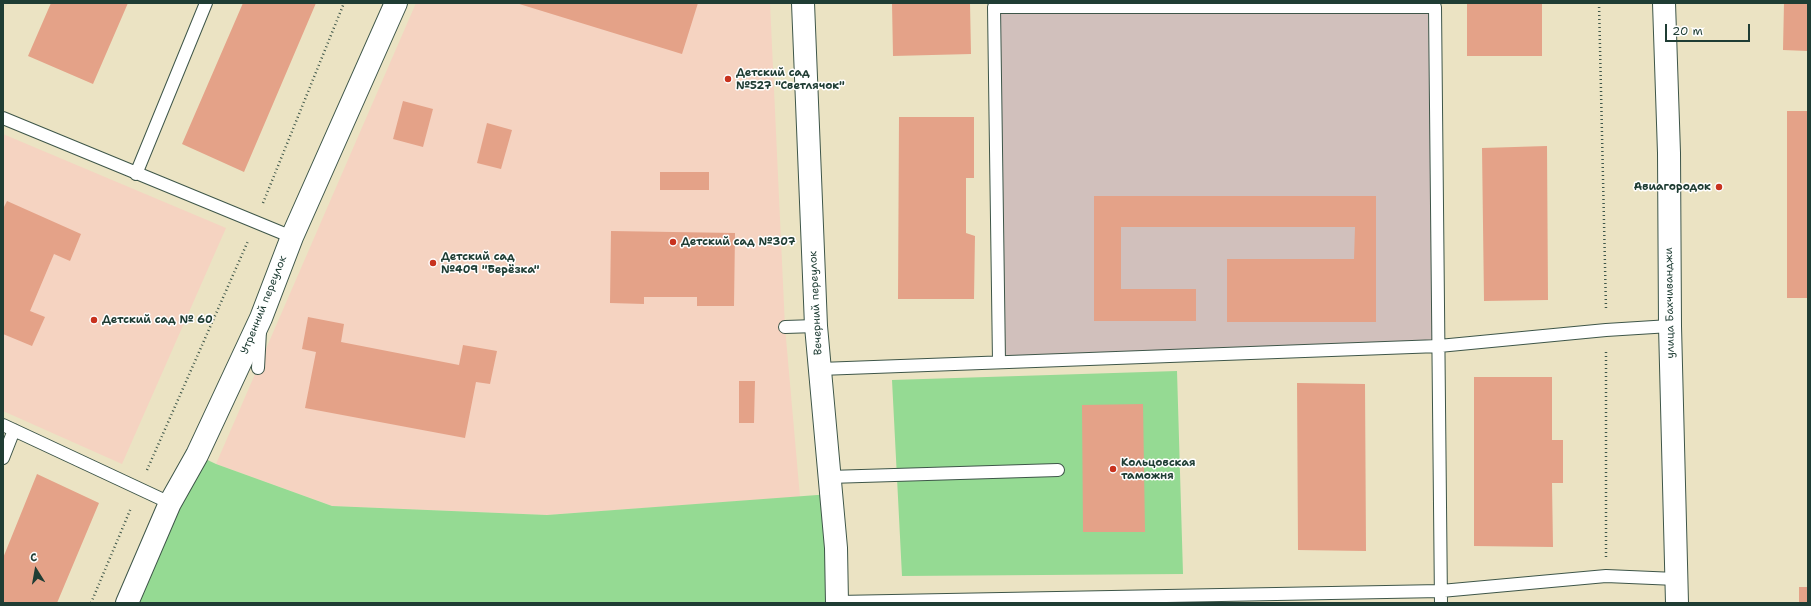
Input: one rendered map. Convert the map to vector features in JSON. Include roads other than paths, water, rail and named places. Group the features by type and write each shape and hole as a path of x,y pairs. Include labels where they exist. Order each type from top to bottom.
{"street":[{"name":"Утренний переулок","path":"127,603 170,503 197,455 262,318 292,237 396,3"},
{"name":"Вечерний переулок","path":"803,3 816,326 836,548 837,602"},
{"name":"улица Бахчиванджи","path":"1664,3 1669,153 1670,326 1677,603"}],"lane":[{"path":"136,174 206,3"},
{"path":"999,362 994,7 1435,7 1441,597"},
{"path":"3,118 292,237"},
{"path":"258,368 262,318"},
{"path":"785,327 816,326"},
{"path":"820,369 1439,346 1606,330 1670,326"},
{"path":"3,458 8,428 139,487 170,503"},
{"path":"829,477 1058,470"},
{"path":"837,602 1441,597 1606,576 1676,579"}],"place":[{"name":"Детский сад №527 \"Светлячок\"","path":"728,79"},
{"name":"Авиагородок","path":"1719,187"},
{"name":"Детский сад №307","path":"673,242"},
{"name":"Детский сад №409 \"Берёзка\"","path":"433,263"},
{"name":"Детский сад № 60","path":"94,320"},
{"name":"Кольцовская таможня","path":"1113,469"}]}
